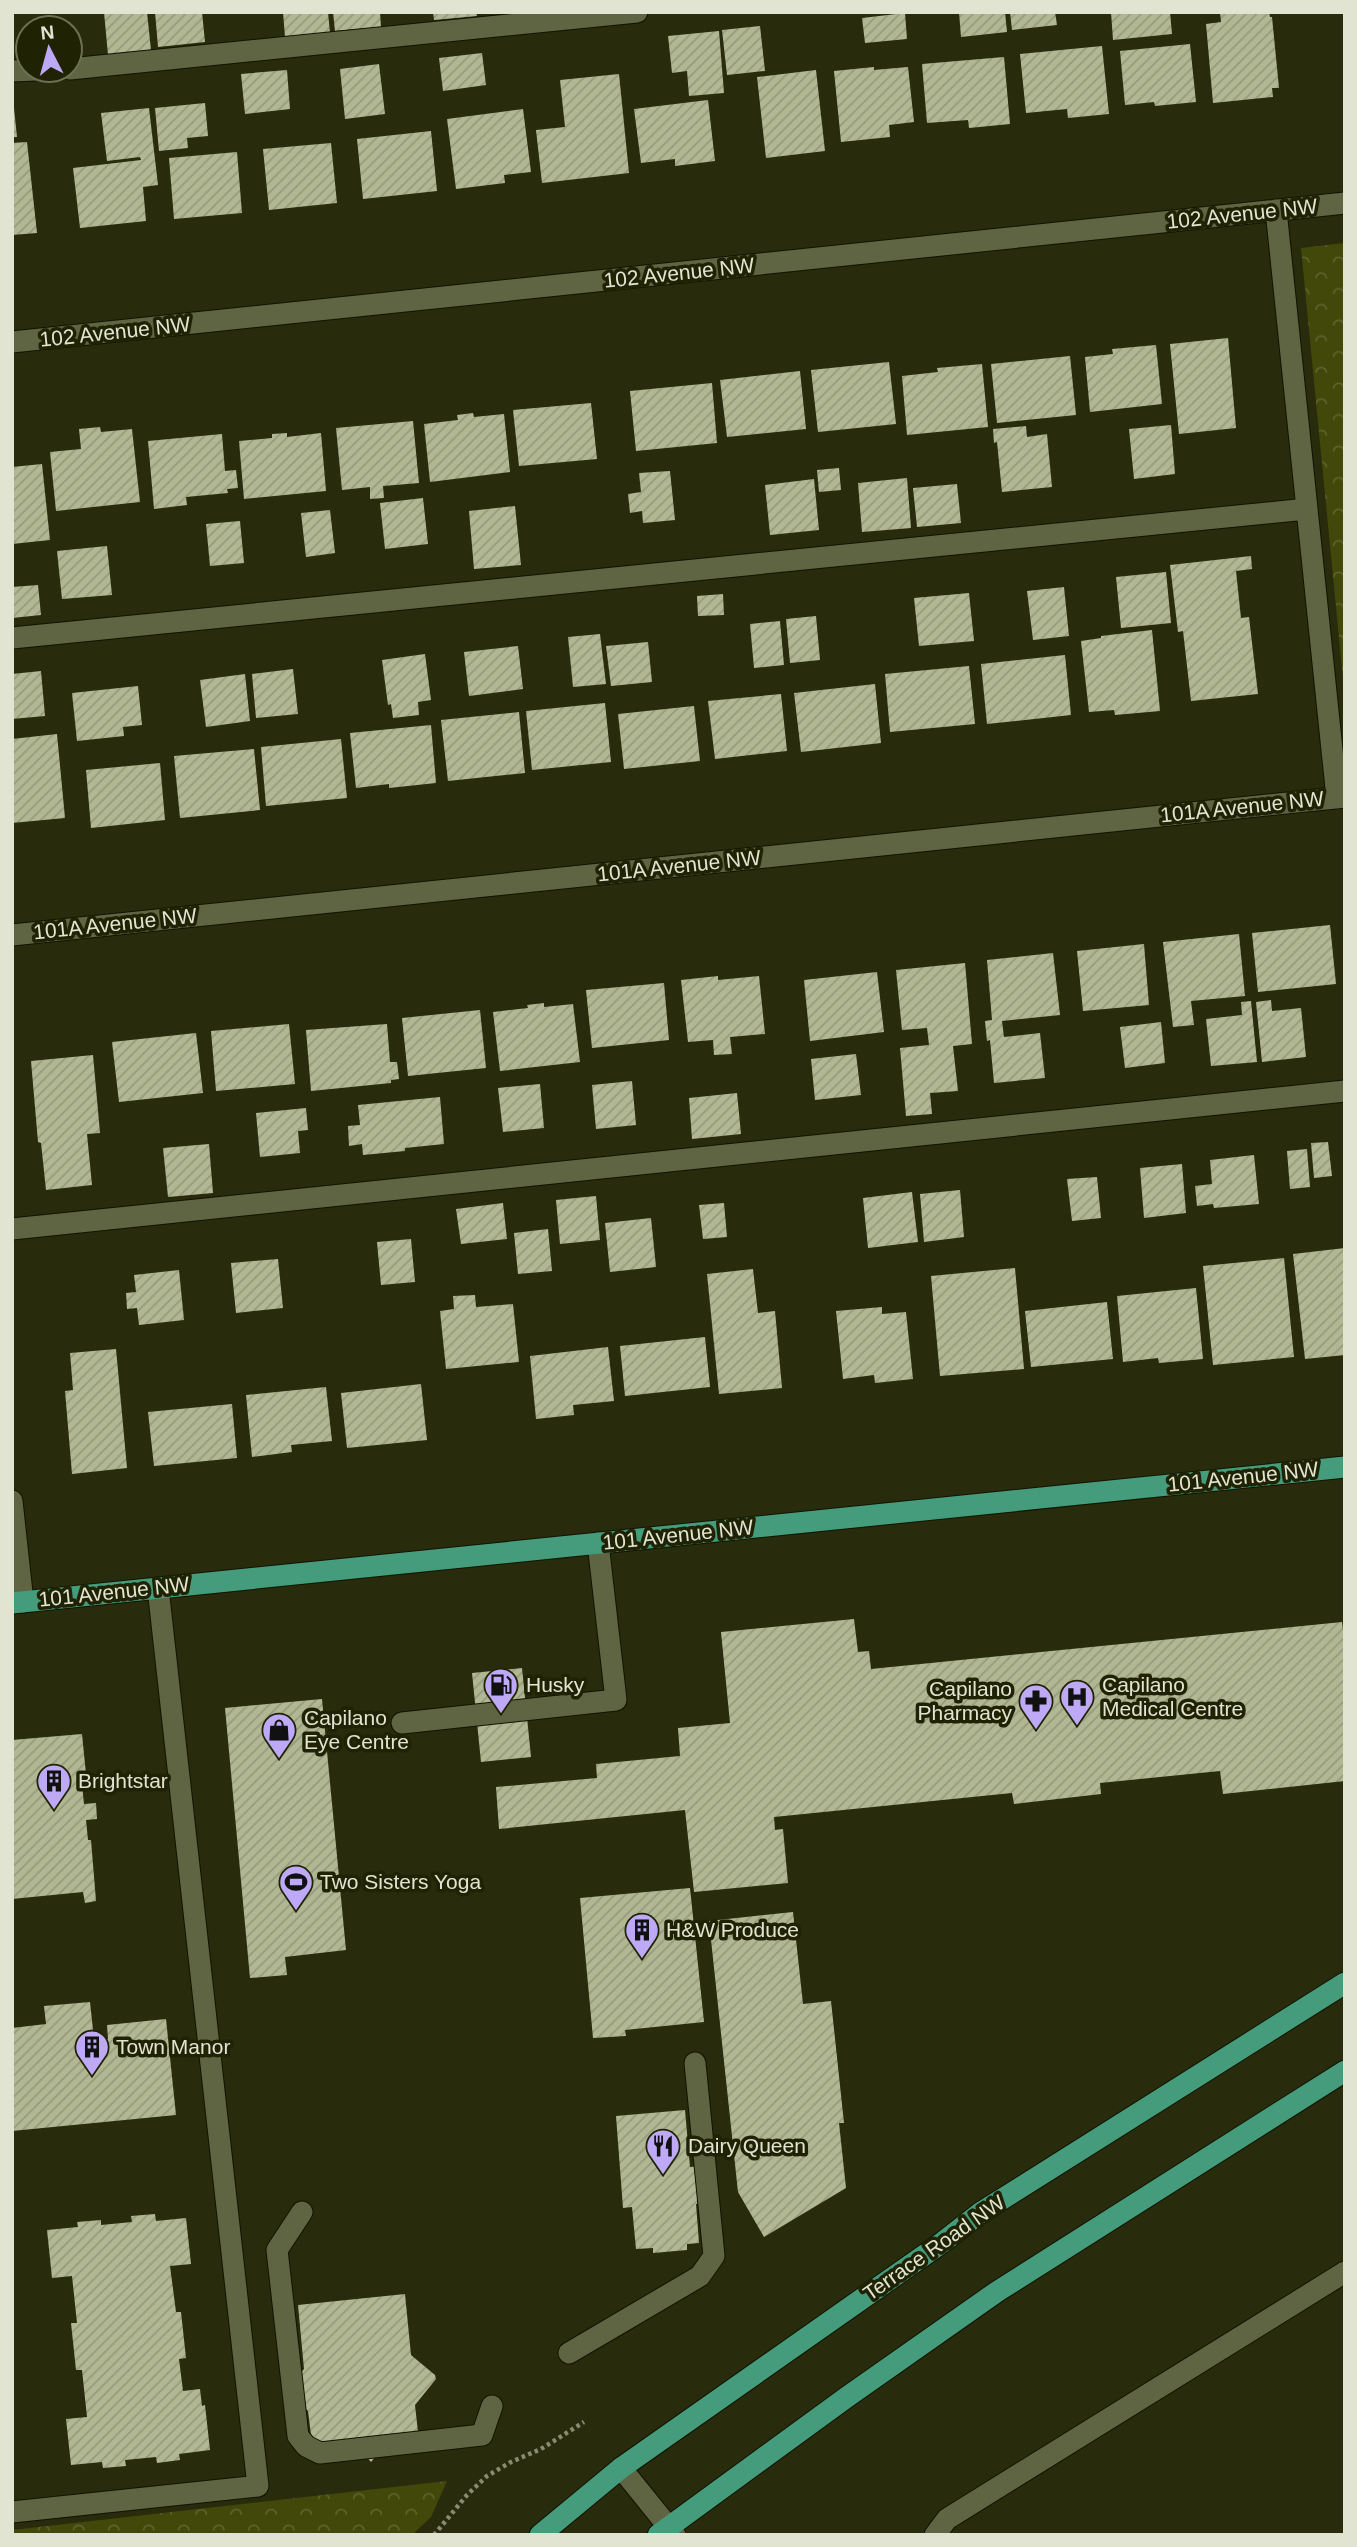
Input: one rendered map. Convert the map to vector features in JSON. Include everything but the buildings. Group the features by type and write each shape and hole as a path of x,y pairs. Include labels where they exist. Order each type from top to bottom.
{"main road":[{"name":"101 Avenue NW","path":"18,1602 1345,1467"},
{"name":"Terrace Road NW","path":"540,2535 621,2468 981,2213 1345,1983"},
{"path":"667,2532 998,2291 1345,2071"}],"street":[{"path":"84,68 637,12"},
{"name":"102 Avenue NW","path":"12,342 1345,203"},
{"path":"1276,210 1341,797"},
{"path":"12,638 1307,509"},
{"name":"101A Avenue NW","path":"12,935 1341,797"},
{"path":"12,1229 1345,1091"},
{"path":"12,1501 18,1602"},
{"path":"402,1723 617,1700 598,1543"},
{"path":"12,2512 258,2486 158,1588"},
{"path":"569,2353 700,2276 715,2256 695,2063"},
{"path":"302,2212 277,2250 298,2436 306,2446 320,2453 482,2435 492,2406"},
{"path":"935,2535 947,2519 1345,2272"},
{"path":"621,2468 667,2532"}],"path":[{"path":"434,2535 467,2495 487,2476 541,2449 584,2422"}],"green space":[{"path":"1345,243 1345,699 1301,248"},
{"path":"447,2481 431,2517 412,2535 12,2535 12,2530"}],"place":[{"name":"Husky","path":"501,1715"},
{"name":"Capilano Medical Centre","path":"1077,1727"},
{"name":"Capilano Pharmacy","path":"1036,1731"},
{"name":"Capilano Eye Centre","path":"279,1760"},
{"name":"Brightstar","path":"54,1811"},
{"name":"Two Sisters Yoga","path":"296,1912"},
{"name":"H&W Produce","path":"642,1960"},
{"name":"Town Manor","path":"92,2077"},
{"name":"Dairy Queen","path":"663,2176"}]}
